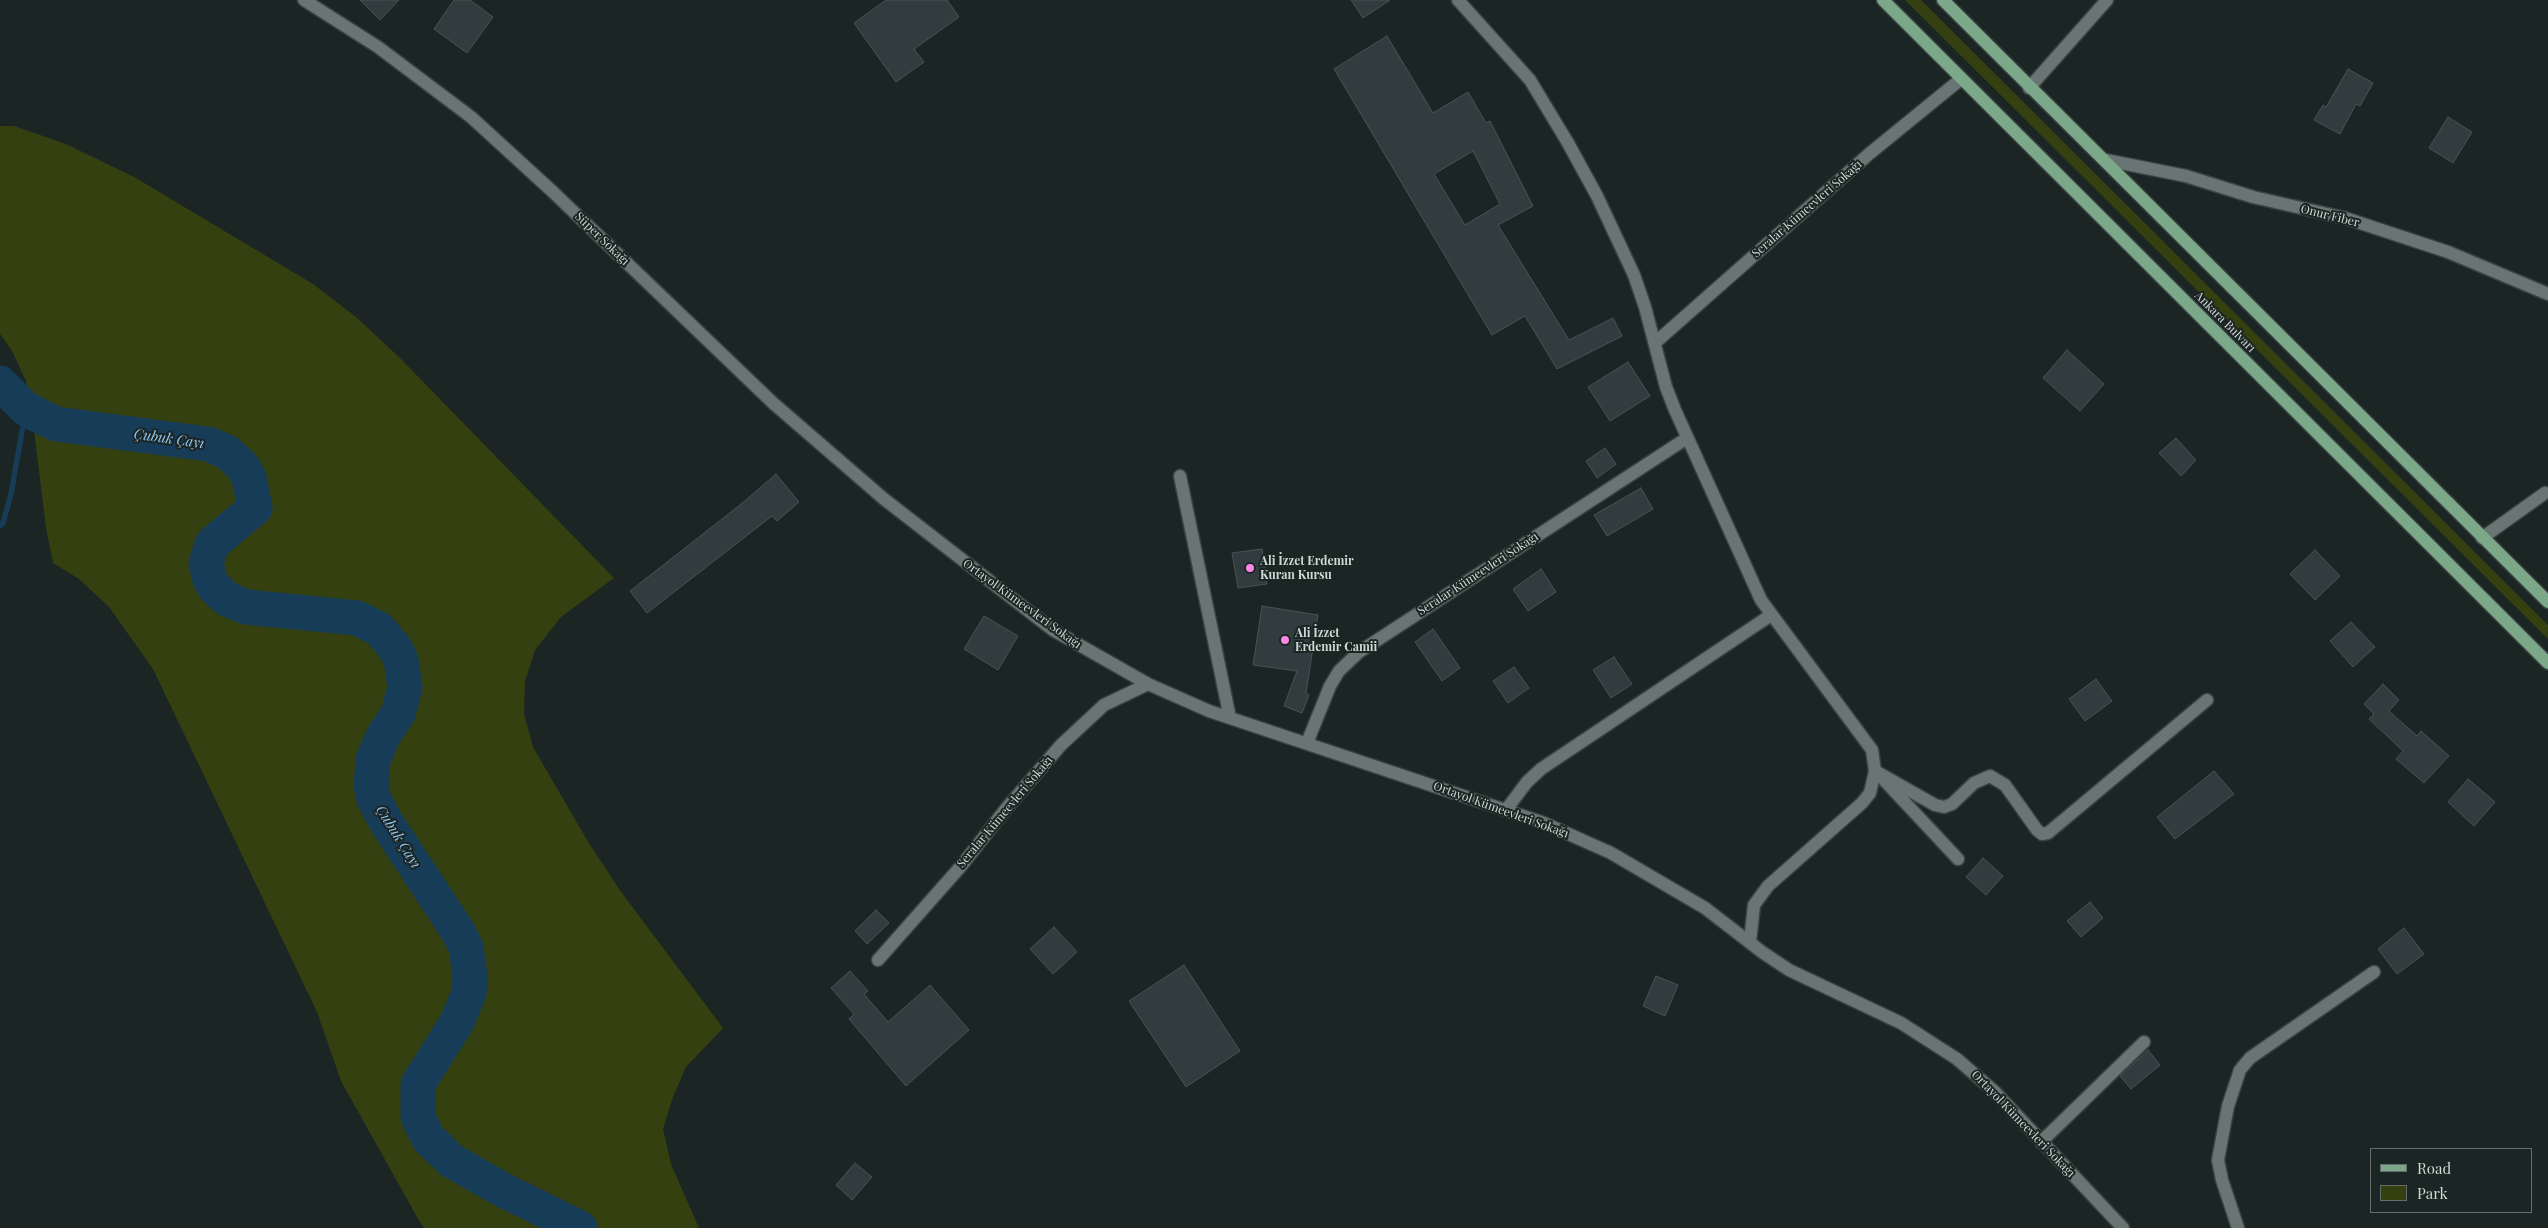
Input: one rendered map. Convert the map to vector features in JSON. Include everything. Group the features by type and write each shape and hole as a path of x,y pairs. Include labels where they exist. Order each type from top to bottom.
{"main road":[{"name":"Ankara Bulvarı","path":"1883,0 2548,663"},
{"path":"1943,0 2029,88 2106,160 2548,602"}],"street":[{"name":"Süper Sokağı","path":"304,0 378,47 470,117 560,198 773,403 884,498"},
{"path":"1458,0 1530,80 1568,143 1597,196 1634,274 1656,342 1666,387 1752,583 1771,615 1863,734 1872,750 1875,771 1870,793 1862,803 1768,886 1754,905 1750,942"},
{"path":"2029,88 2107,0"},
{"name":"Seralar Kümeevleri Sokağı","path":"1656,342 1869,154 1961,79"},
{"name":"Onur Fiber","path":"2106,160 2186,176 2253,197 2345,218 2448,252 2548,294"},
{"name":"Seralar Kümeevleri Sokağı","path":"1307,743 1330,686 1339,671 1359,652 1687,438"},
{"path":"1180,476 1230,718"},
{"path":"2482,538 2545,493"},
{"name":"Ortayol Kümeevleri Sokağı","path":"884,498 1053,630 1148,684 1230,718 1544,822 1611,854 1705,908 1789,970 1866,1005 1934,1043 1978,1076 2123,1228"},
{"path":"1506,810 1527,782 1541,769 1771,615"},
{"name":"Seralar Kümeevleri Sokağı","path":"878,960 962,866 1005,810 1061,745 1104,705 1148,684"},
{"path":"1875,771 1935,805 1944,807 1952,804 1974,783 1990,776 2005,786 2037,830 2042,834 2048,833 2207,700"},
{"path":"1875,771 1958,859"},
{"path":"2238,1228 2222,1180 2218,1160 2228,1106 2240,1070 2250,1058 2374,972"},
{"path":"2041,1142 2144,1042"}],"green space":[{"path":"1905,0 1921,0 2548,625 2548,639"},
{"path":"0,126 14,126 66,144 136,178 313,284 356,317 400,358 614,578 561,617 535,650 525,682 524,714 533,747 587,840 619,889 723,1028 686,1067 673,1097 663,1129 671,1164 699,1228 424,1228 417,1217 341,1081 317,1012 153,669 109,607 79,579 53,563 46,528 33,423 0,395 0,369 21,394 29,399 26,381 11,349 0,334"}],"building":[{"path":"360,0 399,0 380,20"},
{"path":"454,0 470,0 493,17 467,53 434,29"},
{"path":"886,0 947,0 959,17 914,49 924,62 896,82 854,23"},
{"path":"1351,0 1390,0 1363,18"},
{"path":"1387,36 1433,113 1468,92 1486,123 1490,121 1533,206 1498,225 1569,340 1613,318 1622,336 1557,369 1525,316 1492,335 1334,69","holes":["1473,151 1500,204 1465,225 1434,174"]},
{"path":"2348,69 2373,83 2360,106 2356,104 2340,134 2314,120 2323,105 2326,107"},
{"path":"2448,117 2472,132 2453,163 2429,148"},
{"path":"2067,350 2104,384 2080,411 2043,378"},
{"path":"1628,362 1650,396 1610,421 1588,387"},
{"path":"2176,438 2196,460 2181,476 2159,453"},
{"path":"1605,448 1616,464 1597,478 1586,461"},
{"path":"776,474 799,502 777,521 772,516 647,613 630,591 740,505"},
{"path":"1641,488 1653,509 1607,536 1594,515"},
{"name":"Ali İzzet Erdemir Kuran Kursu","path":"1262,549 1267,584 1238,588 1232,553"},
{"path":"2315,550 2340,576 2315,600 2290,574"},
{"path":"1541,569 1556,592 1528,611 1513,589"},
{"name":"Ali İzzet Erdemir Camii","path":"1262,606 1318,615 1306,693 1309,695 1302,713 1284,706 1297,671 1253,665"},
{"path":"984,616 1018,636 998,670 964,649"},
{"path":"2351,622 2375,647 2353,667 2330,641"},
{"path":"1433,629 1460,668 1442,681 1415,642"},
{"path":"1614,657 1632,684 1611,698 1593,670"},
{"path":"1514,667 1529,688 1508,703 1493,681"},
{"path":"2096,679 2112,701 2085,721 2069,699"},
{"path":"2383,684 2399,700 2389,711 2417,736 2421,731 2449,756 2424,783 2396,759 2403,751 2369,719 2374,714 2364,704"},
{"path":"2214,771 2234,794 2175,839 2157,817"},
{"path":"2468,779 2495,802 2474,826 2448,802"},
{"path":"1983,858 2003,876 1986,895 1966,877"},
{"path":"2090,902 2103,918 2081,937 2067,921"},
{"path":"876,910 889,923 867,944 855,931"},
{"path":"1054,927 1077,952 1053,974 1030,949"},
{"path":"2404,928 2424,954 2397,974 2378,949"},
{"path":"1184,965 1240,1051 1186,1087 1129,1001"},
{"path":"850,971 868,991 864,994 888,1022 930,985 969,1030 906,1086 849,1019 854,1014 831,988"},
{"path":"1656,976 1678,985 1665,1016 1643,1006"},
{"path":"2148,1050 2160,1065 2131,1089 2120,1076"},
{"path":"855,1163 872,1177 852,1200 836,1185"}],"waterway":[{"name":"Çubuk Çayı","path":"0,383 26,409 56,424 208,444 227,452 243,467 249,478 255,508 212,544 206,563 210,580 215,588 227,599 246,607 357,618 379,629 395,648 401,660 405,687 398,714 383,736 373,760 371,786 374,799 386,822 459,933 466,947 470,977 469,993 457,1022 418,1084 418,1117 428,1138 452,1161 505,1191 580,1228"},
{"path":"0,526 3,523 11,494 26,409"}],"place":[{"name":"Ali İzzet Erdemir Kuran Kursu","path":"1250,568"},
{"name":"Ali İzzet Erdemir Camii","path":"1285,640"}]}
